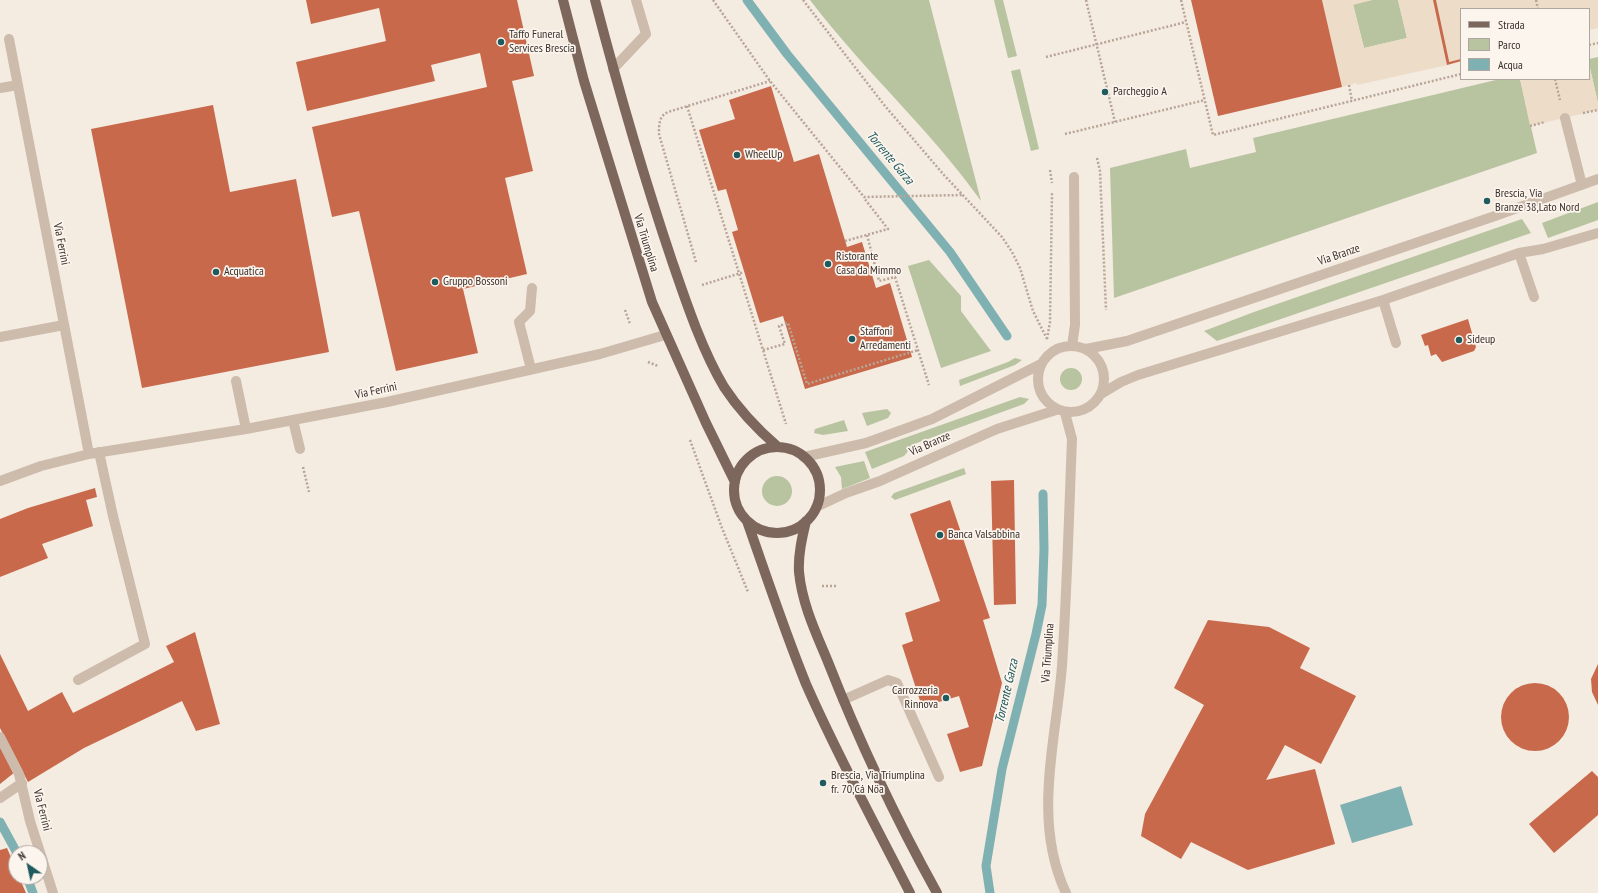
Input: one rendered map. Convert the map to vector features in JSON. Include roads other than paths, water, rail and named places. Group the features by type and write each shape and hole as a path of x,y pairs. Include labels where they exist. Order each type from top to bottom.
{"main road":[{"name":"Via Triumplina","path":"563,0 584,81 635,252 652,302 665,335 735,482"},
{"name":"Via Triumplina","path":"595,0 613,69 650,196 683,292 711,362 736,404 748,419 778,447"},
{"name":"Via Triumplina","path":"806,522 796,529 783,533 770,533 758,529 747,521 740,513 734,493 735,482 741,466 761,451 778,447 788,448 804,457 811,464 819,480 820,489 816,506 806,522 799,555 799,572 805,606 843,700 895,813 937,893"},
{"name":"Via Triumplina","path":"747,521 786,634 807,685 845,769 910,893"}],"street":[{"path":"613,69 646,34 636,0"},
{"name":"Via Ferrini","path":"9,39 64,325 94,453"},
{"path":"0,88 18,85"},
{"path":"1565,118 1582,185"},
{"path":"1072,346 1075,325 1074,177"},
{"name":"Via Branze","path":"804,457 866,443 932,419 1041,364 1050,353 1064,346 1086,349 1127,341 1495,216 1598,179"},
{"name":"Via Branze","path":"816,506 880,481 997,429 1060,411 1082,411 1097,401 1102,394 1121,382 1138,375 1383,300 1519,253 1543,249 1598,233"},
{"path":"1519,253 1534,297"},
{"path":"531,369 520,322 530,310 532,288"},
{"path":"1383,300 1396,343"},
{"path":"0,337 64,325"},
{"name":"Via Ferrini","path":"0,481 41,466 94,453 246,429 387,402 600,354 665,335"},
{"path":"1086,349 1099,360 1103,368 1105,377 1102,394"},
{"path":"1041,364 1038,382 1039,390 1049,405 1060,411"},
{"path":"236,381 246,429"},
{"name":"Via Triumplina","path":"1060,411 1072,439 1062,666 1048,802 1049,830 1053,858 1066,893"},
{"path":"294,420 300,449"},
{"path":"78,680 145,644 113,516 94,453"},
{"path":"843,700 888,680 897,683 939,776"},
{"name":"Via Ferrini","path":"0,737 16,765 22,782 30,821 53,893"},
{"path":"0,798 22,782"}],"water":[{"path":"1401,786 1413,825 1352,843 1340,805"}],"waterway":[{"name":"Torrente Garza","path":"747,0 787,54 950,252 1007,336"},
{"name":"Torrente Garza","path":"990,893 986,866 1002,769 1042,605 1044,549 1043,494"},
{"path":"0,822 13,845"},
{"path":"30,885 33,893"}],"place":[{"name":"Taffo Funeral Services Brescia","path":"501,42"},
{"name":"Parcheggio A","path":"1105,92"},
{"name":"WheelUp","path":"737,155"},
{"name":"Brescia, Via Branze 38,Lato Nord","path":"1487,201"},
{"name":"Ristorante Casa da Mimmo","path":"828,264"},
{"name":"Acquatica","path":"216,272"},
{"name":"Gruppo Bossoni","path":"435,282"},
{"name":"Staffoni Arredamenti","path":"852,339"},
{"name":"Sideup","path":"1459,340"},
{"name":"Banca Valsabbina","path":"940,535"},
{"name":"Carrozzeria Rinnova","path":"946,698"},
{"name":"Brescia, Via Triumplina fr. 70,Cá Nöa","path":"823,783"}]}
